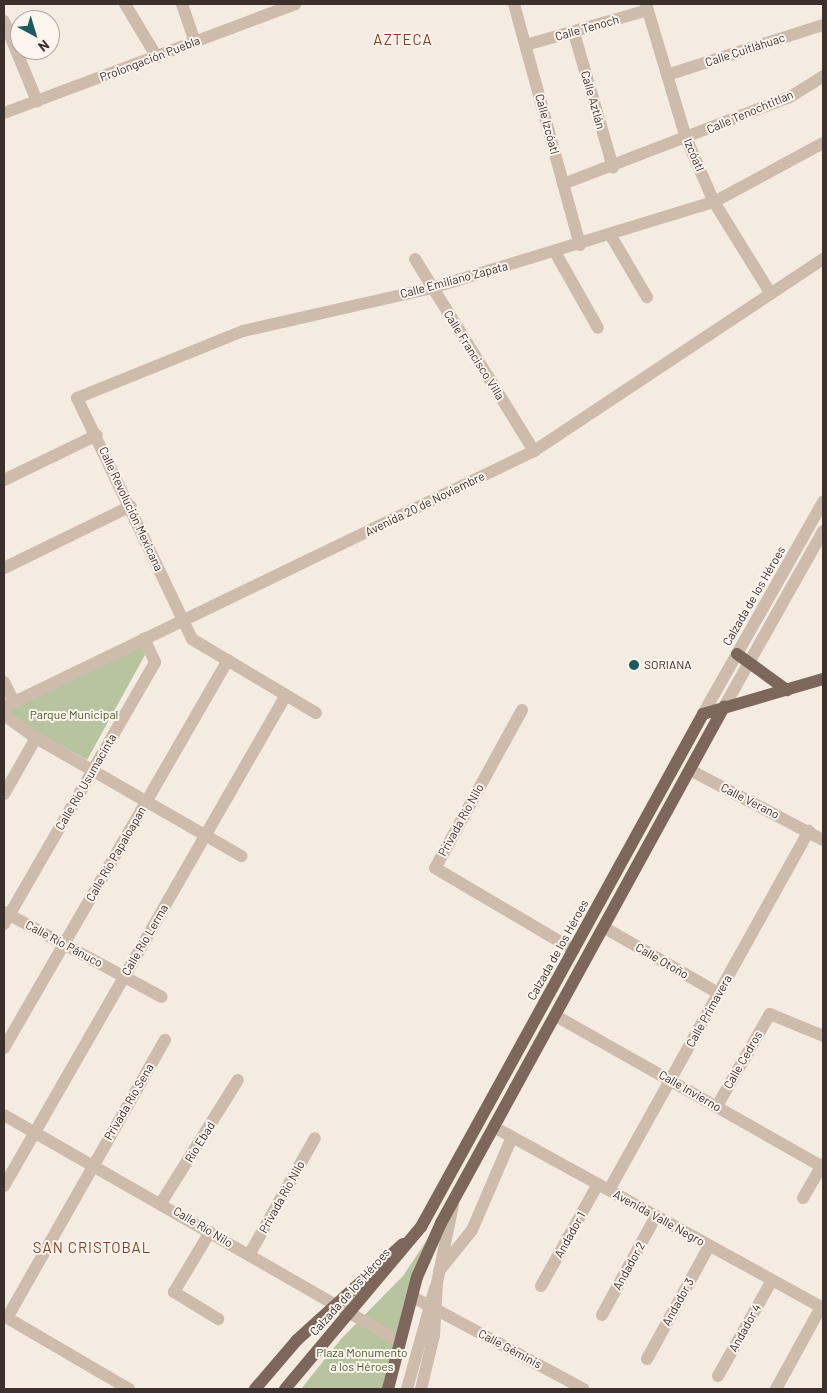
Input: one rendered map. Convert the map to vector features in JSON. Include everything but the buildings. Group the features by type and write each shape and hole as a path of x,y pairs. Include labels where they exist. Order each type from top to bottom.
{"main road":[{"path":"737,654 748,665 787,690"},
{"path":"703,714 823,679"},
{"path":"388,1389 411,1296 454,1200 692,771 724,707"},
{"name":"Calzada de los Héroes","path":"285,1389 351,1314 421,1227 703,714"},
{"path":"254,1389 334,1304 421,1227"}],"street":[{"path":"125,4 157,57"},
{"path":"182,4 195,42"},
{"name":"Prolongación Puebla","path":"4,113 295,4"},
{"name":"Calle Izcóatl","path":"514,4 580,245"},
{"name":"Calle Tenoch","path":"526,45 574,32 647,7"},
{"name":"Izcóatl","path":"647,7 686,138 714,202 771,294"},
{"path":"4,22 37,101"},
{"name":"Calle Cuitláhuac","path":"667,75 823,24"},
{"name":"Calle Aztlán","path":"574,32 612,167"},
{"name":"Calle Tenochtitlan","path":"563,184 612,167 790,97 823,76"},
{"name":"Calle Emiliano Zapata","path":"77,398 243,331 432,288 611,236 714,202 823,143"},
{"path":"611,236 646,297"},
{"path":"555,252 598,328"},
{"name":"Calle Francisco Villa","path":"415,259 534,451"},
{"name":"Avenida 20 de Noviembre","path":"7,706 144,638 184,622 534,451 823,259"},
{"name":"Calle Revolución Mexicana","path":"77,398 192,639 316,713"},
{"path":"4,480 96,435"},
{"name":"Calzada de los Héroes","path":"703,714 823,502"},
{"path":"4,568 130,506"},
{"path":"724,707 823,531"},
{"name":"Calle Río Usumacinta","path":"5,917 155,662 144,638"},
{"name":"Calle Río Papaloapan","path":"4,1048 228,660"},
{"path":"4,682 8,718 36,738 241,856"},
{"name":"Calle Río Lerma","path":"4,1186 286,695"},
{"name":"Privada Río Nilo","path":"522,710 435,868 574,950"},
{"path":"4,794 36,738"},
{"name":"Calle Verano","path":"692,771 823,840"},
{"name":"Calle Primavera","path":"603,1187 670,1080 809,831"},
{"name":"Calle Río Pánuco","path":"5,917 64,943 162,997"},
{"name":"Calle Otoño","path":"605,928 718,993"},
{"name":"Calle Cedros","path":"717,1106 770,1014 823,1036"},
{"name":"Calle Invierno","path":"556,1016 822,1165"},
{"name":"Privada Río Sena","path":"5,1317 165,1040"},
{"name":"Río Ebad","path":"162,1203 238,1080"},
{"name":"Calle Río Nilo","path":"4,1116 162,1203 400,1342"},
{"name":"Avenida Valle Negro","path":"494,1127 822,1308"},
{"path":"438,1277 472,1230 512,1137"},
{"name":"Privada Río Nilo","path":"249,1255 315,1138"},
{"path":"803,1198 822,1165"},
{"name":"Andador 1","path":"541,1286 603,1187"},
{"path":"421,1389 432,1307 454,1200"},
{"name":"Andador 2","path":"602,1316 656,1216"},
{"path":"210,1232 174,1292 218,1319"},
{"name":"Andador 3","path":"647,1360 709,1246"},
{"name":"Andador 4","path":"718,1376 772,1280"},
{"name":"Calle Géminis","path":"411,1296 584,1389"},
{"path":"407,1389 432,1307"},
{"path":"776,1389 822,1308"},
{"path":"5,1317 129,1389"}],"green space":[{"name":"Parque Municipal","path":"141,645 145,655 87,760 16,721 9,710"},
{"name":"Plaza Monumento a los Héroes","path":"435,1228 384,1389 301,1389 341,1339 403,1276"}],"place":[{"name":"SORIANA","path":"634,665"}],"district":[{"name":"AZTECA","path":"403,40"},
{"name":"SAN CRISTOBAL","path":"92,1248"}]}
